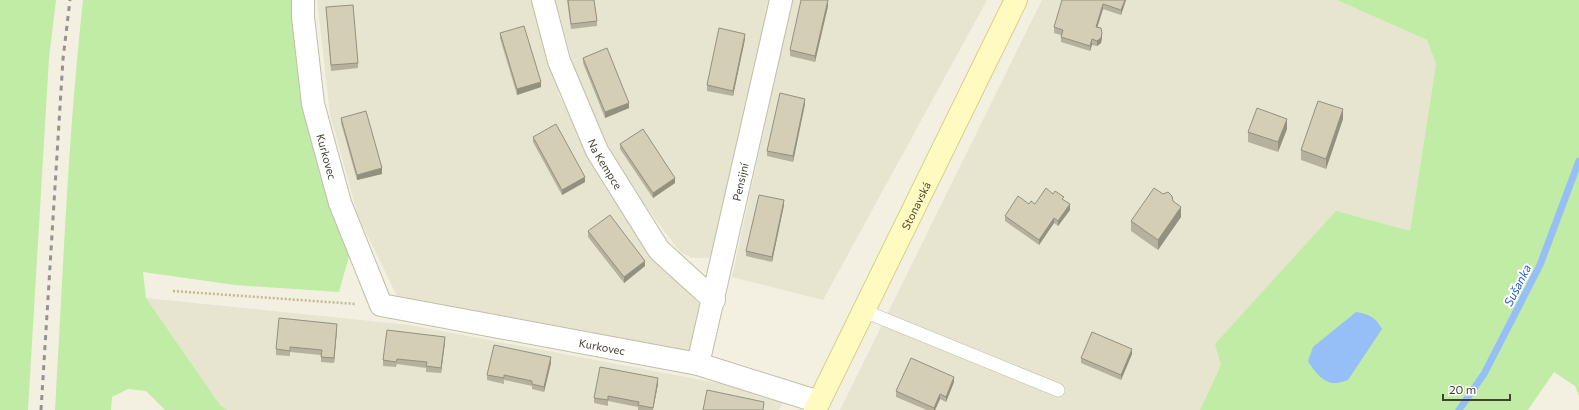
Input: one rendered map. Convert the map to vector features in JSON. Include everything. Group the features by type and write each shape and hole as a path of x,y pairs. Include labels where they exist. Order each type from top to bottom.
{"main road":[{"name":"Stonavská","path":"817,406 1016,0"}],"street":[{"name":"Kurkovec","path":"303,0 303,17 313,104 340,203 381,305 698,364 817,406"},
{"name":"Na Kempce","path":"543,0 559,61 597,151 659,250 714,300"},
{"name":"Pensijní","path":"698,364 714,300 781,0"}],"lane":[{"path":"864,311 1058,390"}],"path":[{"path":"173,291 381,305"}],"shaded area":[{"path":"317,0 537,0 559,95 612,191 698,303 702,312 695,345 688,351 398,298 358,216 330,114"},
{"path":"555,0 771,0 716,258 692,258 680,252 626,180 582,96"},
{"path":"792,0 987,0 823,300 732,277"},
{"path":"1042,0 1337,0 1427,40 1436,64 1410,231 1221,365 1200,410 840,410"},
{"path":"146,298 409,325 787,396 779,410 228,410 220,405"}],"green space":[{"path":"0,0 56,0 49,58 28,410 0,410"},
{"path":"83,0 295,0 301,60 299,83 303,105 320,176 343,234 349,256 339,292 235,285 143,272 146,298 220,405 228,410 165,410 146,391 128,389 112,397 111,410 55,410 73,102"},
{"path":"1337,0 1579,0 1579,396 1575,386 1554,372 1528,410 1200,410 1221,365 1215,344 1336,211 1410,231 1436,64 1427,40"}],"water":[{"path":"1356,312 1371,317 1382,329 1348,380 1331,383 1323,379 1308,361 1313,347"}],"building":[{"path":"568,0 594,0 597,21 571,24"},
{"path":"801,0 828,0 815,56 790,50"},
{"path":"1062,0 1125,0 1121,10 1103,4 1096,27 1101,28 1101,38 1097,41 1092,39 1090,46 1061,37 1063,30 1054,27"},
{"path":"353,5 358,63 331,65 326,7"},
{"path":"524,26 541,82 517,89 500,33"},
{"path":"719,28 745,34 733,91 707,85"},
{"path":"607,48 629,103 605,112 583,58"},
{"path":"780,93 805,99 793,156 767,151"},
{"path":"1318,101 1343,109 1326,159 1301,150"},
{"path":"1257,108 1287,119 1278,142 1248,132"},
{"path":"366,111 382,168 357,175 341,118"},
{"path":"556,124 585,177 562,190 533,137"},
{"path":"643,129 675,178 653,193 620,144"},
{"path":"1046,188 1053,194 1055,191 1064,197 1062,199 1070,204 1058,221 1054,218 1039,240 1005,216 1018,196 1029,204 1031,201 1035,204"},
{"path":"1154,188 1163,194 1168,192 1172,196 1173,201 1181,207 1158,240 1131,221"},
{"path":"759,195 784,200 772,257 746,251"},
{"path":"610,215 645,261 624,277 588,231"},
{"path":"279,318 337,324 334,358 321,357 322,350 290,347 290,351 276,349"},
{"path":"387,330 445,337 441,368 426,366 427,362 397,359 396,362 383,360"},
{"path":"1092,332 1132,349 1121,375 1081,358"},
{"path":"494,345 551,357 544,387 532,384 532,381 504,375 504,378 487,375"},
{"path":"911,358 954,377 946,397 940,394 934,408 896,391"},
{"path":"600,367 658,378 653,408 638,405 639,402 608,396 608,400 594,398"},
{"path":"707,390 764,402 763,410 703,410"}],"waterway":[{"name":"Sušanka","path":"1459,410 1484,374 1540,265 1579,161"}],"railway":[{"path":"41,410 63,59 70,0"}]}
